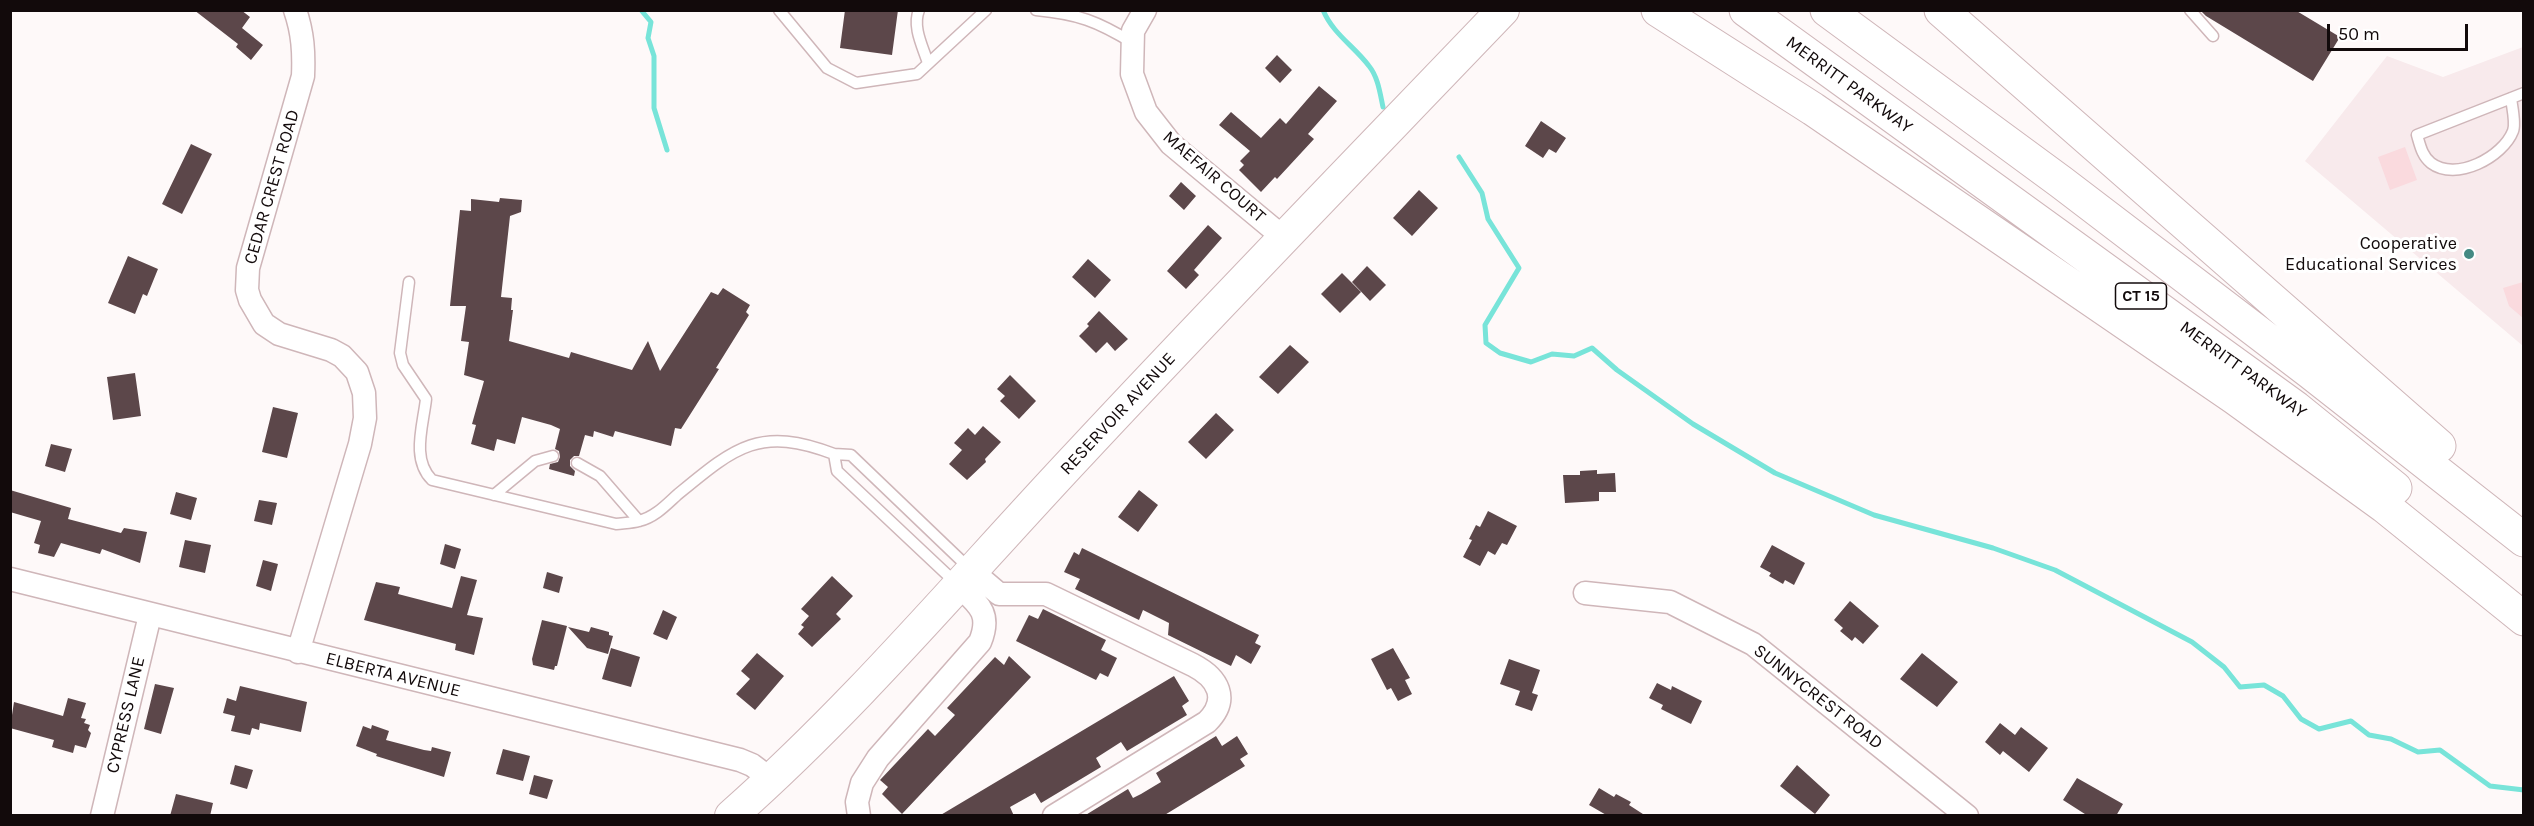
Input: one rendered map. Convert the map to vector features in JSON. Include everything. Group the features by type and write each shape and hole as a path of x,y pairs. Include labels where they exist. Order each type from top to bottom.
{"highway":[{"path":"1658,10 1813,109 2235,398 2384,506 2523,619"},
{"name":"MERRITT PARKWAY","path":"1746,10 2296,408 2523,596"},
{"name":"MERRITT PARKWAY","path":"1827,10 2061,182 2319,379 2523,540"},
{"path":"1941,10 2523,520"}],"main road":[{"name":"RESERVOIR AVENUE","path":"732,816 772,780 886,664 1079,453 1503,10"}],"street":[{"name":"CEDAR CREST ROAD","path":"295,10 304,51 303,76 248,267 247,290 258,316 272,330 332,350 350,363 362,382 365,406 360,444 298,652"},
{"name":"MAEFAIR COURT","path":"1145,10 1133,31 1132,74 1146,112 1171,144 1284,238"},
{"path":"859,816 859,793 866,775 878,758 980,642 984,631 982,610 965,578"},
{"path":"965,578 999,594 1050,596 1193,665 1213,678 1217,686 1219,702 1213,716 1207,722 1054,816"},
{"name":"ELBERTA AVENUE","path":"10,579 740,760 752,765 772,780"},
{"name":"SUNNYCREST ROAD","path":"1585,593 1625,595 1670,602 1753,644 1966,816"},
{"name":"CYPRESS LANE","path":"102,816 150,615"}],"lane":[{"path":"778,10 827,68 856,83 917,74 986,10"},
{"path":"920,10 917,16 918,32 928,63"},
{"path":"1036,10 1070,14 1105,26 1133,43"},
{"path":"2190,10 2213,36"},
{"path":"2511,98 2514,129 2503,148 2487,160 2447,170 2432,164 2423,154 2417,135 2523,93"},
{"path":"409,282 400,353 403,365 426,399 419,456 424,472 432,480 616,524 639,521 655,514 719,461 741,448 766,441 786,440 808,444 834,454 851,455 965,578"},
{"path":"834,454 837,471 965,578"},
{"path":"494,495 535,461 553,456"},
{"path":"577,463 600,476 639,521"}],"shaded area":[{"name":"Cooperative Educational Services","path":"2523,47 2523,346 2305,161 2387,56 2443,77"},
{"path":"2405,147 2417,180 2390,190 2378,157"},
{"path":"2524,282 2523,318 2509,306 2503,288"}],"building":[{"path":"194,10 241,10 250,17 242,28 263,45 251,60 236,47 238,44"},
{"path":"845,10 898,10 892,55 840,48"},
{"path":"2200,10 2295,10 2340,37 2313,81 2206,16"},
{"path":"1277,55 1292,70 1280,83 1265,68"},
{"path":"1319,86 1337,101 1308,134 1314,139 1277,179 1275,177 1261,192 1239,170 1244,165 1240,161 1250,151 1219,125 1231,112 1261,138 1280,118 1286,124"},
{"path":"1541,121 1566,138 1556,153 1549,149 1543,158 1525,146"},
{"path":"191,144 212,154 182,214 162,204"},
{"path":"1181,182 1196,196 1184,210 1169,196"},
{"path":"1419,190 1438,208 1412,236 1393,218"},
{"path":"500,198 522,200 521,212 510,216 501,297 512,298 511,310 513,310 509,341 569,358 571,352 632,370 648,341 660,371 711,292 718,295 723,288 750,305 746,312 749,315 716,368 719,369 681,429 675,428 671,446 615,431 613,437 594,431 593,437 585,435 579,456 574,456 570,460 570,466 575,471 574,476 549,469 550,464 558,462 560,457 559,451 555,449 560,429 551,425 522,417 515,444 497,439 494,451 471,444 476,425 472,424 484,381 464,375 469,342 461,341 466,306 450,306 460,210 471,211 471,199 499,202"},
{"path":"1208,225 1222,238 1194,270 1199,275 1186,289 1167,271"},
{"path":"128,256 158,269 147,296 143,294 135,314 108,303"},
{"path":"1088,259 1111,280 1095,298 1072,277"},
{"path":"1367,266 1386,285 1370,301 1352,282"},
{"path":"1342,273 1361,292 1340,313 1321,294"},
{"path":"1099,311 1128,339 1115,351 1107,342 1096,353 1079,336"},
{"path":"1290,345 1309,362 1278,394 1259,377"},
{"path":"135,373 141,416 113,420 107,377"},
{"path":"1010,375 1036,401 1019,419 1000,401 1005,396 997,389"},
{"path":"273,407 298,413 287,458 262,452"},
{"path":"1216,413 1234,430 1206,459 1188,442"},
{"path":"983,426 1001,442 985,459 986,462 967,480 949,464 962,450 954,443 968,428 975,435"},
{"path":"51,444 72,449 65,472 45,466"},
{"path":"1597,470 1597,474 1615,473 1616,492 1599,492 1599,501 1565,503 1563,475 1580,475 1580,471"},
{"path":"10,490 71,508 68,519 121,533 124,528 147,532 140,563 102,549 100,554 61,543 54,557 38,553 40,545 34,543 41,521 10,512"},
{"path":"1139,490 1158,505 1138,532 1118,517"},
{"path":"176,492 197,498 191,520 170,514"},
{"path":"259,500 277,503 272,525 254,521"},
{"path":"1488,511 1517,526 1507,545 1502,543 1495,555 1488,551 1480,566 1463,557 1472,540 1469,539 1476,525 1480,527"},
{"path":"185,540 211,545 205,573 179,567"},
{"path":"445,544 461,549 455,569 440,564"},
{"path":"1772,545 1805,563 1794,585 1785,580 1783,584 1769,576 1771,573 1760,567"},
{"path":"1082,548 1259,635 1255,643 1261,646 1251,664 1236,655 1231,666 1168,635 1169,623 1143,610 1139,620 1075,589 1080,579 1064,572 1074,552 1079,555"},
{"path":"263,560 278,564 271,591 256,586"},
{"path":"547,572 563,577 559,593 543,588"},
{"path":"461,576 477,580 467,615 483,618 474,655 455,650 456,644 364,620 376,582 400,587 398,594 452,608"},
{"path":"832,576 853,596 836,614 841,619 812,647 798,634 804,627 801,625 809,616 801,609"},
{"path":"1850,601 1879,626 1863,644 1855,637 1852,641 1840,631 1843,628 1834,620"},
{"path":"1043,609 1106,640 1101,650 1117,658 1108,677 1100,673 1096,680 1016,641 1029,615 1038,619"},
{"path":"663,610 677,617 667,640 653,634"},
{"path":"542,620 567,626 554,670 533,665 532,659"},
{"path":"568,627 589,632 591,627 609,632 609,635 613,636 608,654 587,648"},
{"path":"611,648 640,657 631,687 602,679"},
{"path":"1393,648 1410,678 1405,680 1412,694 1398,701 1391,688 1387,690 1371,659"},
{"path":"757,653 784,676 755,710 736,694 750,679 741,671"},
{"path":"1922,653 1958,682 1937,707 1900,679"},
{"path":"1009,656 1031,677 902,814 882,794 888,787 880,780 928,729 935,736 955,715 947,708 995,657 1004,665"},
{"path":"1509,659 1540,670 1532,693 1538,695 1532,711 1515,705 1520,691 1500,684"},
{"path":"1174,676 1189,701 1182,706 1187,715 1127,751 1121,742 1096,758 1101,767 1041,803 1035,793 1010,807 1014,816 939,816"},
{"path":"1657,683 1671,690 1672,686 1702,701 1691,724 1661,709 1663,705 1649,698"},
{"path":"155,684 174,688 161,734 144,729"},
{"path":"240,686 307,702 301,732 260,723 259,730 252,728 250,735 231,731 235,716 223,713 227,698 236,701"},
{"path":"68,698 86,703 81,718 86,719 84,723 90,725 88,730 91,733 86,748 75,745 73,753 52,747 54,740 10,728 14,702 63,716"},
{"path":"2000,723 2015,735 2021,727 2048,748 2029,772 2003,751 2000,755 1985,742"},
{"path":"372,725 389,731 386,740 424,750 431,751 432,747 451,752 444,777 376,756 377,754 356,746 363,726 371,729"},
{"path":"1216,736 1222,746 1237,736 1248,754 1240,759 1245,766 1163,816 1084,816 1128,789 1133,798 1161,782 1156,773"},
{"path":"503,749 530,756 523,781 496,774"},
{"path":"235,765 253,770 247,789 230,784"},
{"path":"1797,765 1830,795 1815,814 1780,786"},
{"path":"534,775 553,780 547,799 529,794"},
{"path":"2077,778 2123,804 2116,816 2088,816 2063,800"},
{"path":"1599,788 1614,797 1616,794 1631,802 1629,805 1646,816 1608,816 1589,805"},
{"path":"176,794 213,803 210,816 170,816"}],"waterway":[{"path":"641,10 651,22 648,38 654,56 654,108 667,150"},
{"path":"1323,10 1332,26 1372,70 1383,107"},
{"path":"1459,157 1482,193 1488,219 1519,268 1485,325 1486,343 1500,353 1531,362 1552,354 1574,356 1592,348 1617,370 1693,424 1775,473 1874,515 1993,548 2055,570 2192,642 2224,667 2240,687 2264,685 2283,696 2301,719 2319,729 2351,721 2369,735 2391,739 2418,752 2440,750 2490,786 2524,790"}],"place":[{"name":"Cooperative Educational Services","path":"2469,254"}]}
